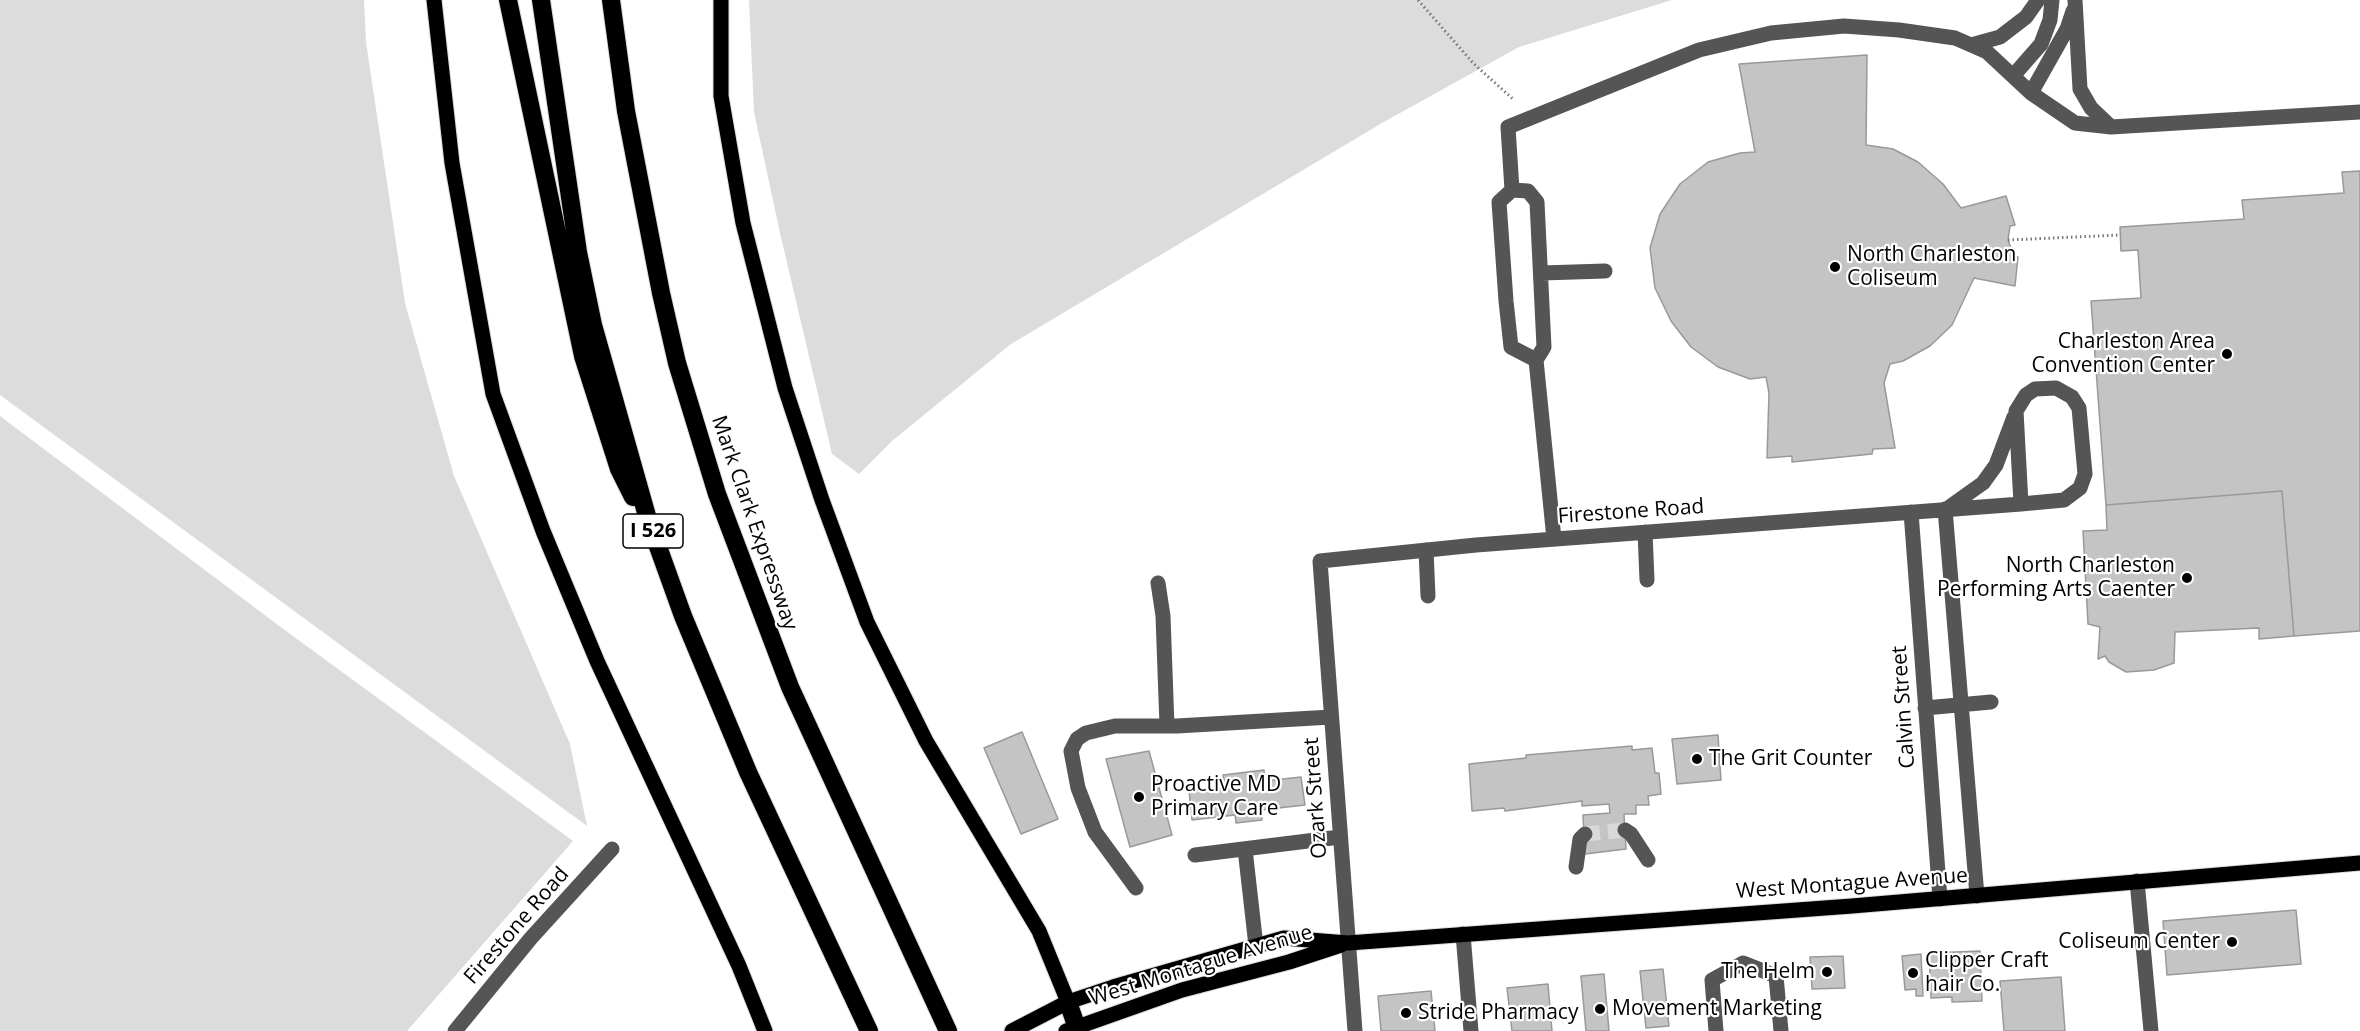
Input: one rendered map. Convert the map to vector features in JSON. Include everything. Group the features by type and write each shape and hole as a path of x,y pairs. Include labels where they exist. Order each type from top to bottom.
{"highway":[{"path":"508,0 584,356 619,469 658,546"},
{"name":"I 526","path":"542,0 576,241 591,315 617,416 658,546 683,616 748,772 869,1031"},
{"name":"Mark Clark Expressway","path":"611,0 626,111 649,233 677,363 706,463 759,611 790,687 948,1031"},
{"path":"1068,1002 1074,1029"}],"main road":[{"path":"434,0 452,163 493,394 543,531 597,661 739,966 765,1031"},
{"path":"721,0 721,96 743,223 784,388 822,500 867,622 926,741 1039,931 1068,1002"},
{"name":"West Montague Avenue","path":"1012,1031 1068,1002 1174,968 1284,938 1348,943 1940,899 2360,864"},
{"name":"West Montague Avenue","path":"1074,1029 1182,990 1289,962 1348,943"}],"street":[{"path":"1971,45 2000,37 2026,17 2038,0"},
{"path":"2013,76 2041,44 2050,20 2052,0"},
{"path":"2031,93 2067,29 2075,2"},
{"path":"2075,2 2080,89 2091,108 2111,127"},
{"path":"1512,190 1508,127 1699,50 1771,33 1844,26 1944,36 1971,45 1987,52 2031,93 2075,123 2111,127 2360,112"},
{"path":"1536,360 1511,347 1498,202 1512,190 1528,191 1537,202 1544,347 1536,360 1554,539"},
{"path":"1542,273 1605,271"},
{"name":"Firestone Road","path":"1320,561 1554,539 2064,500 2080,488 2085,474 2079,408 2072,397 2056,388 2035,389 2026,395 2016,411"},
{"path":"2016,411 2021,504"},
{"path":"1977,896 1945,509 1983,483 1996,465 2016,411"},
{"name":"Calvin Street","path":"1911,512 1940,899"},
{"path":"1645,532 1647,580"},
{"path":"1426,550 1428,596"},
{"name":"Ozark Street","path":"1320,561 1355,1031"},
{"path":"1158,583 1163,616 1167,726"},
{"path":"1925,708 1991,702"},
{"path":"1136,888 1095,832 1077,788 1071,751 1077,739 1086,733 1115,726 1167,726 1331,717"},
{"path":"1625,830 1631,834 1648,860"},
{"path":"1576,867 1580,839 1585,834"},
{"path":"1195,855 1340,837"},
{"name":"Firestone Road","path":"455,1031 531,938 612,849"},
{"path":"1245,849 1257,946"},
{"path":"2137,881 2151,1031"},
{"path":"1463,934 1471,1031"},
{"path":"1716,1031 1713,980 1743,963 1776,976 1781,1031"}],"path":[{"path":"1418,0 1473,63 1513,99"},
{"path":"2008,240 2120,235"}],"shaded area":[{"path":"0,0 364,0 366,42 405,303 454,476 570,744 587,826 0,395"},
{"path":"749,0 1672,0 1519,47 1382,123 1011,344 892,441 859,474 832,454 780,233 754,112"},
{"path":"0,416 282,628 573,841 407,1031 0,1031"}],"building":[{"name":"North Charleston Coliseum","path":"1867,55 1866,145 1893,149 1918,162 1943,184 1961,208 2006,196 2015,225 2010,226 2008,240 2014,256 2018,257 2015,286 1974,278 1952,325 1930,346 1903,361 1890,364 1884,383 1895,448 1873,449 1872,454 1792,462 1792,456 1767,458 1769,393 1766,377 1750,379 1718,367 1691,347 1671,321 1655,288 1650,248 1660,214 1680,184 1708,162 1740,153 1755,152 1739,64"},
{"name":"Charleston Area Convention Center","path":"2360,171 2360,631 2294,636 2282,491 2106,505 2091,301 2141,298 2138,250 2121,251 2120,227 2244,219 2242,200 2344,193 2342,172"},
{"name":"North Charleston Performing Arts Caenter","path":"2282,491 2294,636 2259,639 2259,628 2175,632 2174,663 2154,670 2126,672 2109,662 2105,656 2098,659 2100,627 2088,624 2083,531 2107,530 2106,505"},
{"path":"1022,732 1058,819 1021,834 984,748"},
{"name":"The Grit Counter","path":"1718,735 1721,780 1677,784 1672,739"},
{"path":"1632,746 1632,750 1652,748 1655,773 1659,773 1661,794 1648,796 1649,805 1636,805 1636,814 1624,814 1626,849 1585,854 1583,815 1610,813 1609,804 1582,806 1582,801 1505,811 1504,808 1472,811 1469,764 1526,758 1526,755"},
{"name":"Proactive MD Primary Care","path":"1149,751 1172,835 1130,847 1106,759"},
{"path":"1264,770 1265,781 1301,777 1305,805 1261,810 1262,820 1236,823 1235,815 1192,820 1189,791 1225,787 1223,775"},
{"name":"Coliseum Center","path":"2296,910 2301,964 2167,975 2163,921"},
{"path":"1980,951 1982,1001 1952,1002 1952,997 1931,998 1929,953"},
{"name":"Clipper Craft hair Co.","path":"1921,954 1923,996 1916,996 1916,989 1905,990 1902,956"},
{"name":"The Helm","path":"1843,956 1845,988 1812,989 1810,957"},
{"path":"1663,969 1669,1026 1646,1028 1640,971"},
{"path":"1604,974 1609,1031 1586,1031 1581,976"},
{"path":"2061,977 2065,1031 2004,1031 2000,981"},
{"path":"1548,984 1552,1031 1512,1031 1507,988"},
{"name":"Stride Pharmacy","path":"1431,991 1435,1031 1381,1031 1378,996"}],"tunnel":[{"path":"1585,834 1625,830"}],"place":[{"name":"North Charleston Coliseum","path":"1835,267"},
{"name":"Charleston Area Convention Center","path":"2227,354"},
{"name":"North Charleston Performing Arts Caenter","path":"2187,578"},
{"name":"The Grit Counter","path":"1697,759"},
{"name":"Proactive MD Primary Care","path":"1139,797"},
{"name":"Coliseum Center","path":"2232,942"},
{"name":"The Helm","path":"1827,972"},
{"name":"Clipper Craft hair Co.","path":"1913,973"},
{"name":"Movement Marketing","path":"1600,1009"},
{"name":"Stride Pharmacy","path":"1406,1013"}]}
